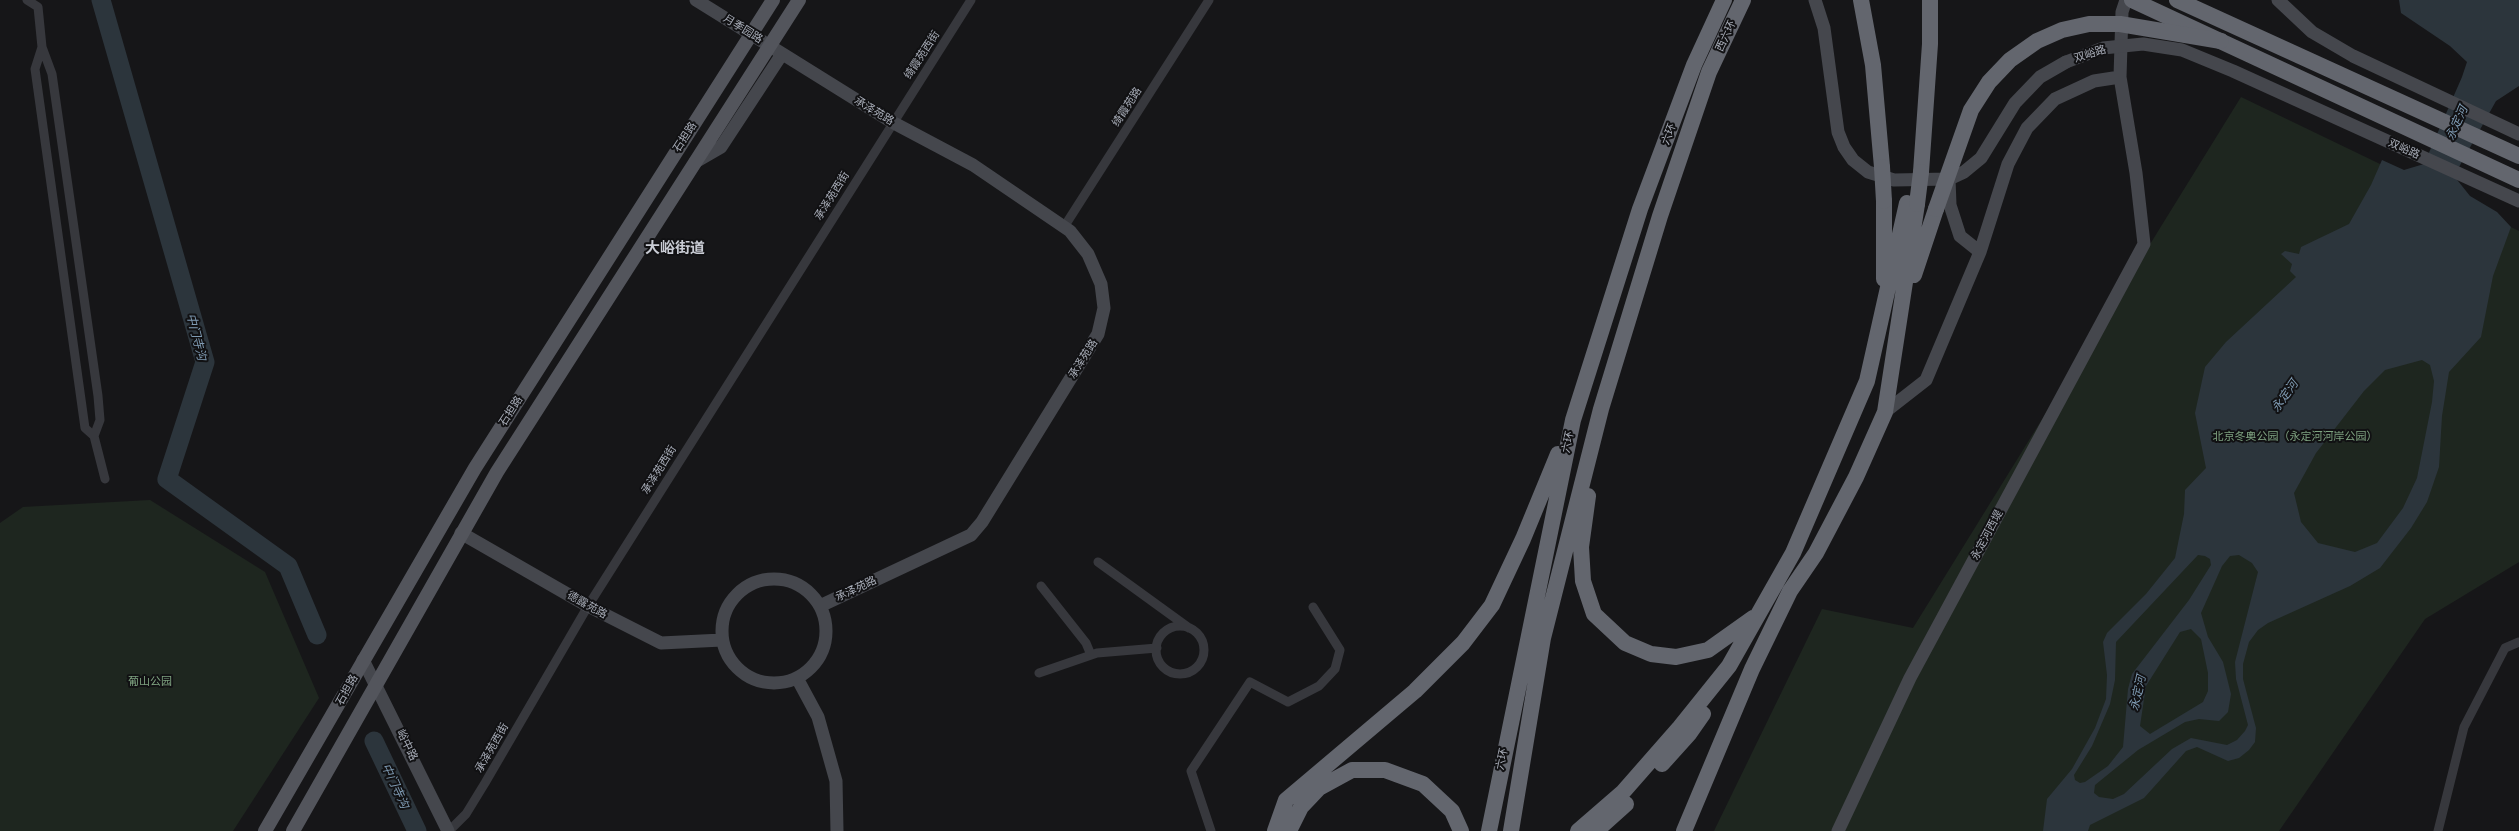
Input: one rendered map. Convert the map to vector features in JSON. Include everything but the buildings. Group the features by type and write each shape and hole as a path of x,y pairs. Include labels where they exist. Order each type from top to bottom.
{"highway":[{"name":"西六环","path":"1694,65 1724,0"},
{"name":"西六环","path":"1709,72 1743,0"},
{"path":"1861,0 1873,65 1882,167 1884,200 1884,312"},
{"path":"1920,0 1925,44"},
{"path":"1596,831 1632,798 1689,734 1816,553 1856,477 1885,412 1899,320 1916,172 1925,44 1930,0"},
{"name":"双峪路","path":"2132,0 2516,179"},
{"path":"2177,0 2519,156"},
{"path":"2202,0 2239,28"},
{"path":"1899,320 1936,208 1971,110 1989,82 2010,60 2037,41 2062,30 2089,24 2112,24 2152,28 2221,41"},
{"name":"六环","path":"1489,831 1573,420 1640,209 1694,65"},
{"name":"六环","path":"1511,831 1543,638 1601,409 1660,216 1709,72"},
{"path":"1578,831 1623,792 1680,727 1729,666 1793,553 1867,381 1912,204"},
{"path":"1601,409 1581,547 1583,581 1594,614 1625,643 1651,654 1676,657 1708,650 1758,615"},
{"path":"1275,831 1286,800 1415,691 1463,643 1492,605 1523,539 1573,420"},
{"path":"1684,831 1749,676 1790,590"},
{"path":"1289,831 1301,807 1319,788 1352,770 1385,770 1423,784 1452,811 1461,831"}],"main road":[{"name":"石担路","path":"265,831 475,468 773,0"},
{"name":"石担路","path":"295,830 339,747 497,472 799,0"}],"street":[{"path":"26,0 38,7 42,47 52,74 98,396 100,420 94,436"},
{"name":"月季园路","path":"696,0 770,45"},
{"name":"绮霞苑西街","path":"892,122 971,0"},
{"name":"绮霞苑路","path":"1064,227 1209,0"},
{"name":"双峪路","path":"1815,0 1824,28 1838,132 1844,147 1853,160 1868,172 1894,180 1949,179 1964,172 1981,158 2015,103 2040,77 2066,62 2103,48 2143,44 2182,50 2233,71 2519,201"},
{"path":"1885,412 1926,380 1980,252 2008,164 2027,128 2055,99 2094,81 2120,77 2122,12 2126,0"},
{"path":"2278,0 2312,32 2353,56 2519,134"},
{"name":"承泽苑路","path":"770,45 782,54 892,122 973,165 1064,227 1088,254 1101,284 1104,308 1098,334 982,522 971,535 820,606"},
{"path":"42,47 35,69 85,428 94,436 105,479"},
{"path":"695,162 721,147 782,54"},
{"name":"永定河西堤","path":"1838,831 1910,678 2144,244 2136,173 2120,77"},
{"name":"承泽苑西街","path":"449,831 466,814 485,784 588,606 892,122"},
{"path":"1949,179 1950,205 1960,236 1980,252"},
{"name":"德露苑路","path":"462,533 588,606 661,643 722,640"},
{"path":"1098,562 1192,630 1202,641 1204,656 1195,669 1188,673 1180,674 1166,669 1160,663 1157,648 1159,640 1170,629 1177,627 1192,630"},
{"path":"776,578 794,582 809,592 820,606 826,622 826,639 811,668 797,678 781,682 764,682 748,676 735,666 726,652 722,640 723,617 730,601 742,588 759,580 776,578"},
{"path":"1041,586 1086,643 1091,655"},
{"path":"1211,831 1191,771 1250,682 1288,702 1319,686 1335,669 1340,650 1313,607"},
{"path":"2438,831 2464,727 2505,648 2517,645"},
{"path":"1039,673 1091,655 1157,648"},
{"name":"峪中路","path":"363,660 449,831"},
{"path":"797,678 818,717 836,781 837,831"}],"green space":[{"name":"北京冬奥公园（永定河河岸公园）","path":"2241,97 2519,231 2519,562 2425,619 2279,831 1714,831 1822,609 1913,628"},
{"name":"葡山公园","path":"150,500 265,572 319,698 233,831 0,831 0,523 23,507"}],"water":[{"name":"永定河","path":"2399,0 2519,0 2519,86 2496,101 2454,176 2470,196 2497,212 2511,227 2493,276 2481,337 2449,372 2442,416 2439,467 2427,502 2411,528 2380,568 2350,586 2268,623 2258,630 2249,642 2243,664 2243,679 2256,728 2255,742 2249,750 2239,758 2228,761 2197,747 2186,751 2144,798 2090,825 2088,831 2043,831 2047,799 2072,769 2095,728 2106,699 2107,675 2103,642 2107,633 2146,594 2175,558 2184,514 2185,490 2206,468 2195,413 2205,367 2226,342 2296,277 2290,271 2292,264 2281,254 2285,251 2299,254 2301,247 2349,224 2371,185 2382,160 2404,170 2424,164 2462,77 2467,62 2450,46 2401,13","holes":["2422,360 2430,365 2434,381 2432,402 2417,478 2403,508 2377,543 2355,552 2318,543 2301,522 2294,493 2316,453 2364,391 2385,370","2198,555 2205,556 2210,559 2211,565 2189,600 2132,674 2128,689 2123,747 2108,766 2085,782 2080,783 2075,780 2074,775 2092,746 2110,704 2115,680 2116,642","2239,555 2252,563 2258,572 2235,662 2236,679 2248,725 2245,731 2237,740 2227,745 2191,738 2172,749 2124,794 2113,799 2099,797 2094,793 2095,785 2138,750 2185,722 2199,719 2219,721 2228,712 2231,694 2223,662 2208,637 2201,613 2222,566 2230,556","2191,629 2201,639 2208,673 2208,691 2203,702 2150,734 2140,726 2146,686 2180,632"]}],"waterway":[{"name":"中门寺沟","path":"101,0 205,362 167,479 288,566 317,635"},
{"name":"中门寺沟","path":"374,741 417,831"}],"district":[{"name":"大峪街道","path":"675,248"}]}
